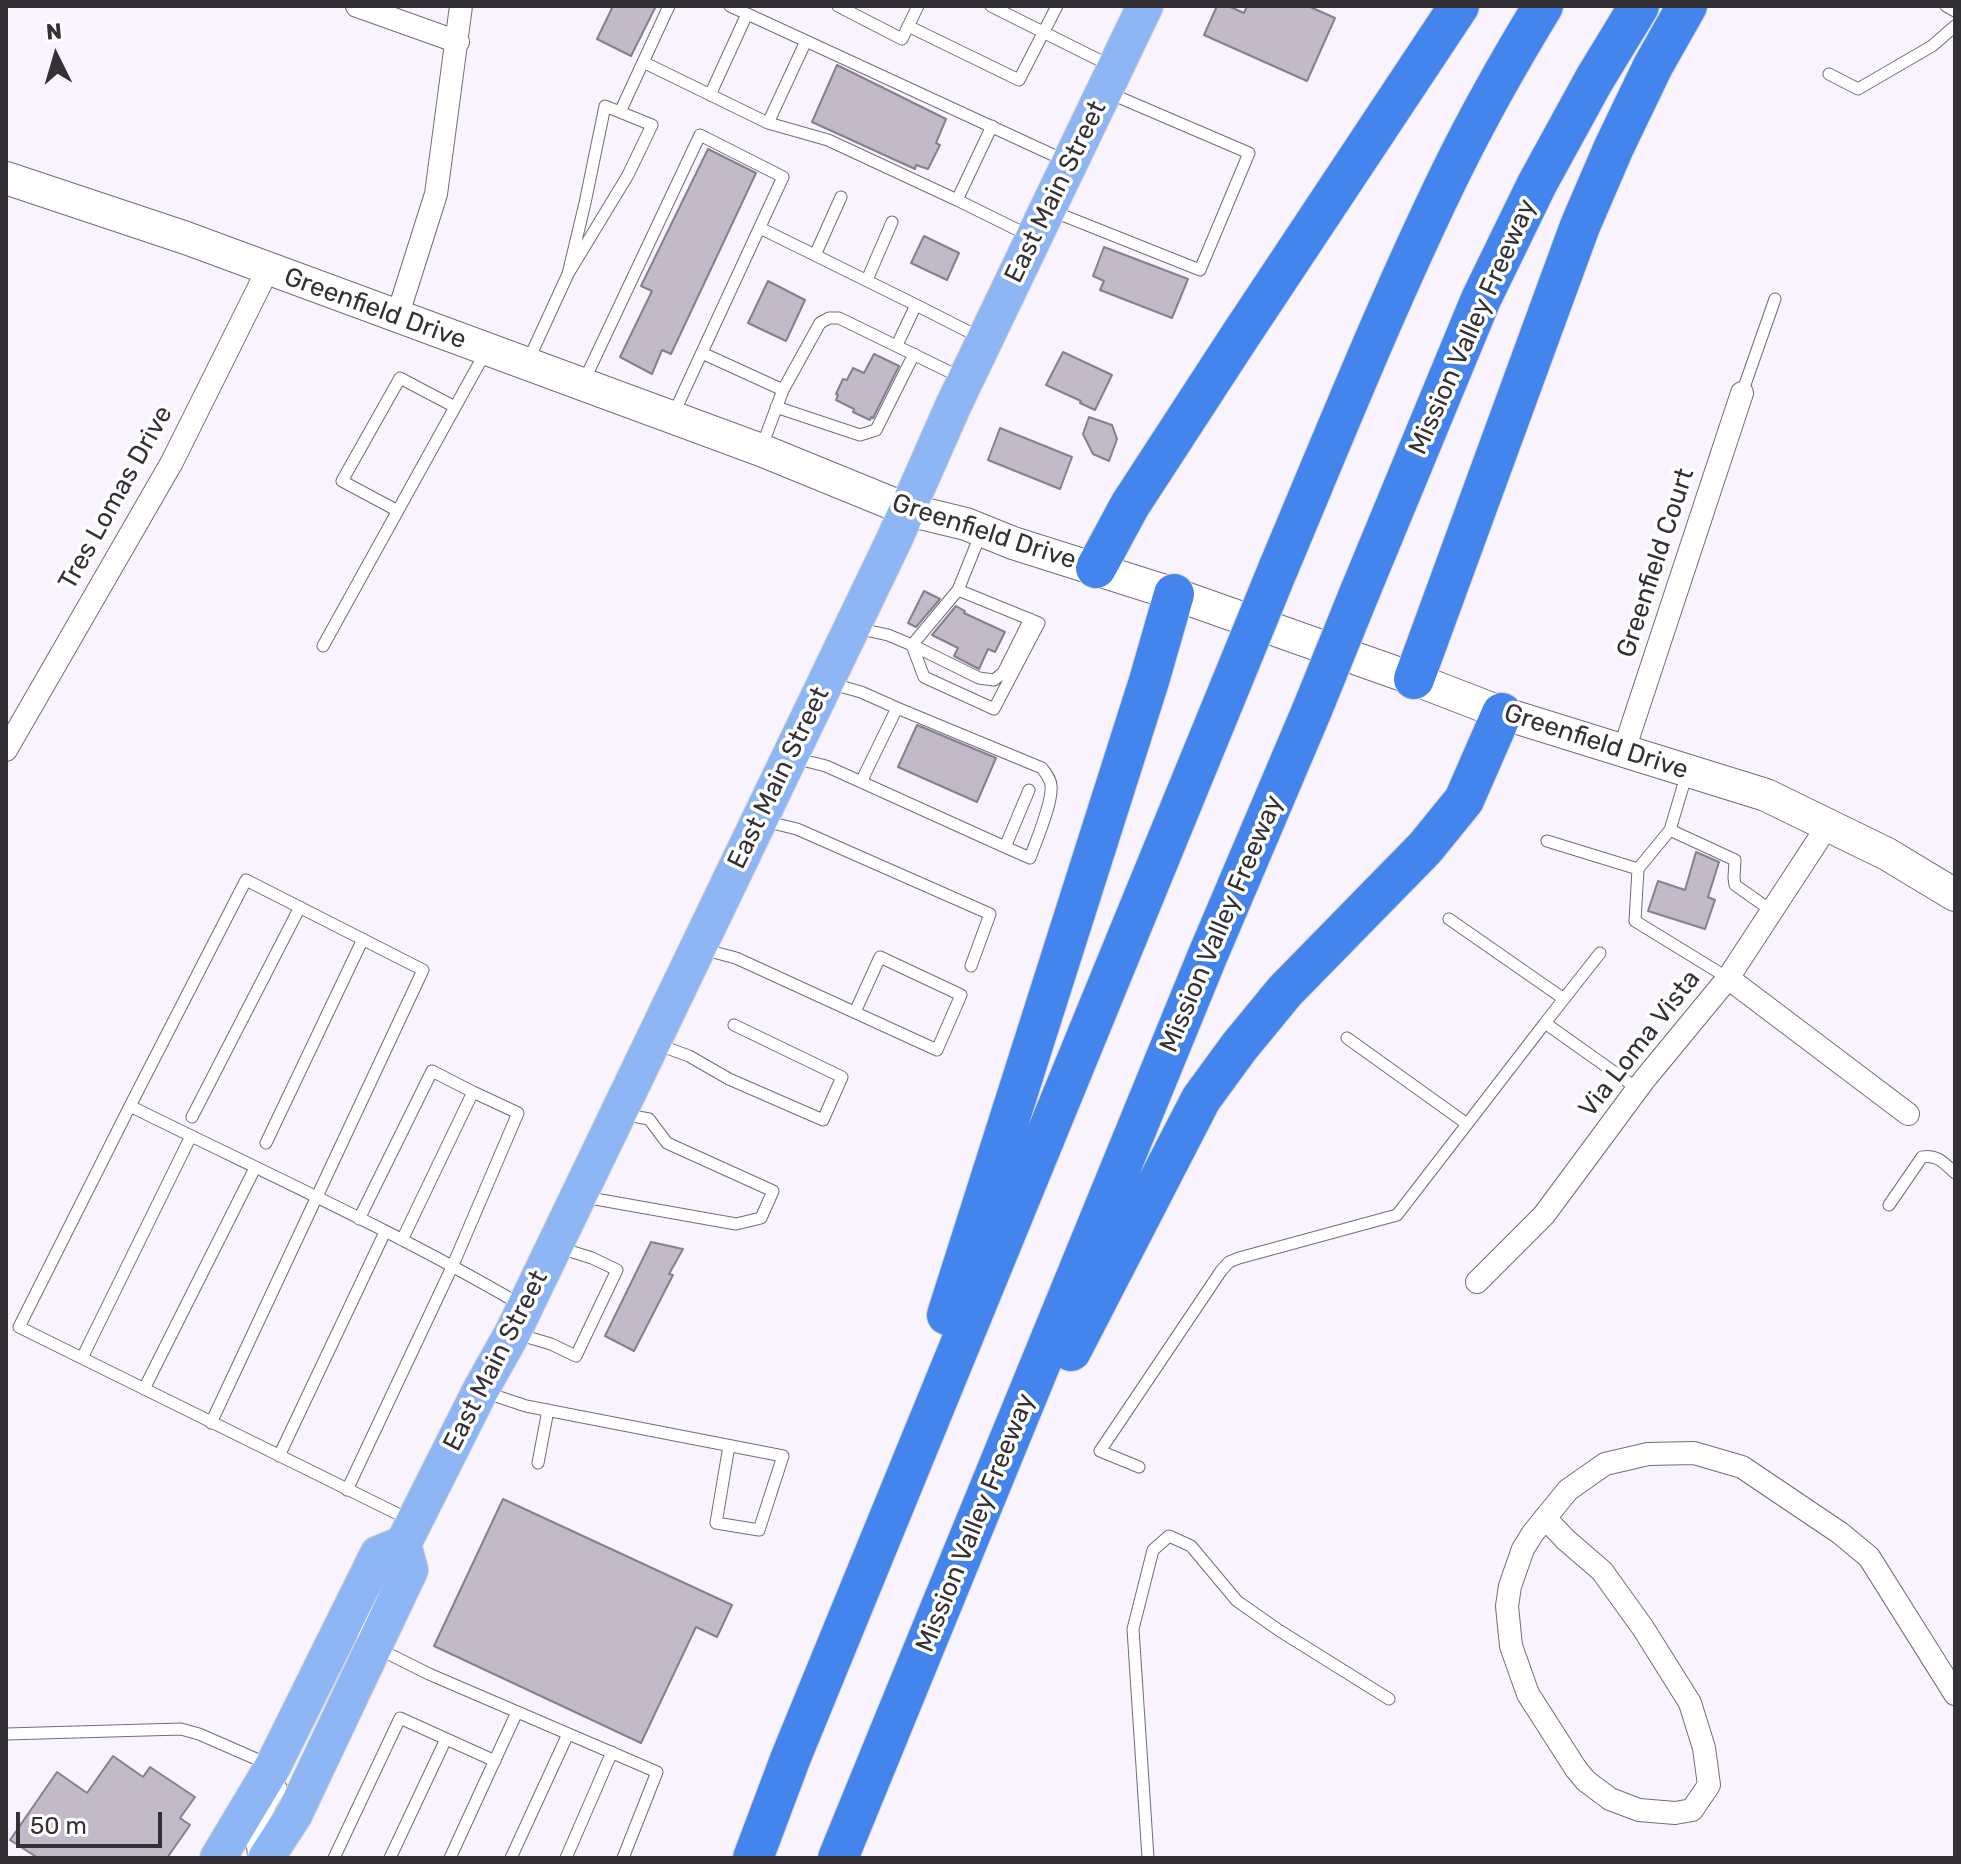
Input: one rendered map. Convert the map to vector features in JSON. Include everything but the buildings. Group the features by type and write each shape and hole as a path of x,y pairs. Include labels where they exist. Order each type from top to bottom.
{"highway":[{"path":"1096,568 1130,505 1221,364 1459,6"},
{"path":"753,1858 791,1757 1278,569 1391,302 1452,171 1543,6"},
{"name":"Mission Valley Freeway","path":"838,1858 1207,957 1488,284 1537,184 1639,6"},
{"path":"1414,679 1580,226 1653,66 1687,6"},
{"path":"871,1562 1174,594"},
{"path":"928,1642 1052,1388 1201,1099 1285,991 1425,848 1464,800 1502,713"}],"main road":[{"name":"East Main Street","path":"218,1858 391,1557 519,1320 908,510 966,380 1145,6"},
{"name":"Greenfield Drive","path":"7,181 186,238 761,450 908,510 966,524 1013,543 1174,594 1502,713 1766,795 1887,854 1955,895"},
{"name":"East Main Street","path":"266,1858 294,1815 410,1570 391,1557"}],"street":[{"path":"357,6 458,42"},
{"path":"397,317 436,194 461,6"},
{"name":"Tres Lomas Drive","path":"6,750 172,462 268,269"},
{"name":"Greenfield Court","path":"1624,750 1742,393"},
{"name":"Via Loma Vista","path":"1477,1282 1544,1215 1644,1080 1728,978 1828,825"},
{"path":"1728,978 1908,1114"},
{"path":"1545,1518 1602,1571 1643,1628 1690,1703 1704,1748 1709,1785 1692,1810 1675,1813 1624,1806 1598,1791 1576,1769 1528,1694 1511,1646 1508,1626 1510,1586 1515,1566 1528,1541 1545,1518 1568,1490 1605,1464 1648,1454 1694,1453 1742,1467 1840,1533 1869,1557 1955,1694"}],"lane":[{"path":"620,112 669,6"},
{"path":"730,6 1070,163"},
{"path":"838,6 902,39 918,6"},
{"path":"643,62 768,123 828,140 957,200 1200,270 1249,153 1110,80 1045,32 991,6"},
{"path":"908,26 1019,80 1057,6"},
{"path":"1946,6 1955,11"},
{"path":"710,95 747,14"},
{"path":"1829,74 1858,89 1932,46 1955,26"},
{"path":"768,123 806,41"},
{"path":"526,365 568,274 628,175 652,125 605,106 568,274"},
{"path":"957,200 992,126"},
{"path":"582,385 700,135 783,177 671,418"},
{"path":"815,255 841,197"},
{"path":"867,280 892,222"},
{"path":"760,228 985,340"},
{"path":"1742,393 1775,299"},
{"path":"897,345 916,305"},
{"path":"761,450 783,390 820,323 829,318 839,318 966,380"},
{"path":"323,646 486,350"},
{"path":"702,353 783,390"},
{"path":"776,407 860,435 876,430 914,354"},
{"path":"398,511 342,481 400,378 455,407"},
{"path":"912,645 958,590 982,531"},
{"path":"912,645 924,677 994,709 1039,623 958,590"},
{"path":"852,627 888,635 979,678 994,680 1003,673 1030,619"},
{"path":"789,757 826,766 1030,858 1052,788 1042,768 861,692 825,682"},
{"path":"861,782 897,708"},
{"path":"1687,771 1670,830 1638,869 1635,921 1728,978"},
{"path":"1005,847 1029,790"},
{"path":"760,819 797,829 990,914 971,966"},
{"path":"1670,830 1735,860 1735,885 1772,911"},
{"path":"1547,841 1638,869"},
{"path":"211,1423 423,970 246,880 19,1327 211,1423 347,1490 391,1557"},
{"path":"192,1117 300,907"},
{"path":"1449,919 1564,999"},
{"path":"266,1143 363,939"},
{"path":"698,947 736,958 937,1050 961,995 880,957 855,1012"},
{"path":"1139,1467 1100,1451 1229,1262 1397,1215 1600,953"},
{"path":"1545,1023 1638,1089"},
{"path":"652,1042 689,1056 729,1079 823,1120 842,1077 734,1025"},
{"path":"1347,1038 1467,1124"},
{"path":"347,1490 453,1265 518,1113 432,1071 359,1219"},
{"path":"402,1240 473,1092"},
{"path":"130,1106 453,1265 551,1344 576,1356 617,1270 592,1258 554,1247"},
{"path":"578,1196 736,1224 761,1218 773,1191 667,1143 649,1119 618,1113"},
{"path":"82,1358 191,1136"},
{"path":"1889,1205 1922,1157 1937,1157 1955,1173"},
{"path":"144,1389 255,1168"},
{"path":"279,1456 385,1232"},
{"path":"480,1391 526,1406 783,1456 759,1530 716,1523 729,1446"},
{"path":"538,1463 548,1410"},
{"path":"1148,1858 1133,1629 1153,1550 1169,1536 1191,1546 1237,1601 1389,1699"},
{"path":"375,1647 429,1674 657,1772 623,1858"},
{"path":"450,1858 517,1712"},
{"path":"334,1858 400,1718 495,1761"},
{"path":"6,1734 181,1729 273,1766 282,1771 283,1784 255,1834 252,1844 254,1858"},
{"path":"511,1858 568,1734"},
{"path":"390,1858 446,1739"},
{"path":"566,1858 612,1752"}]}
